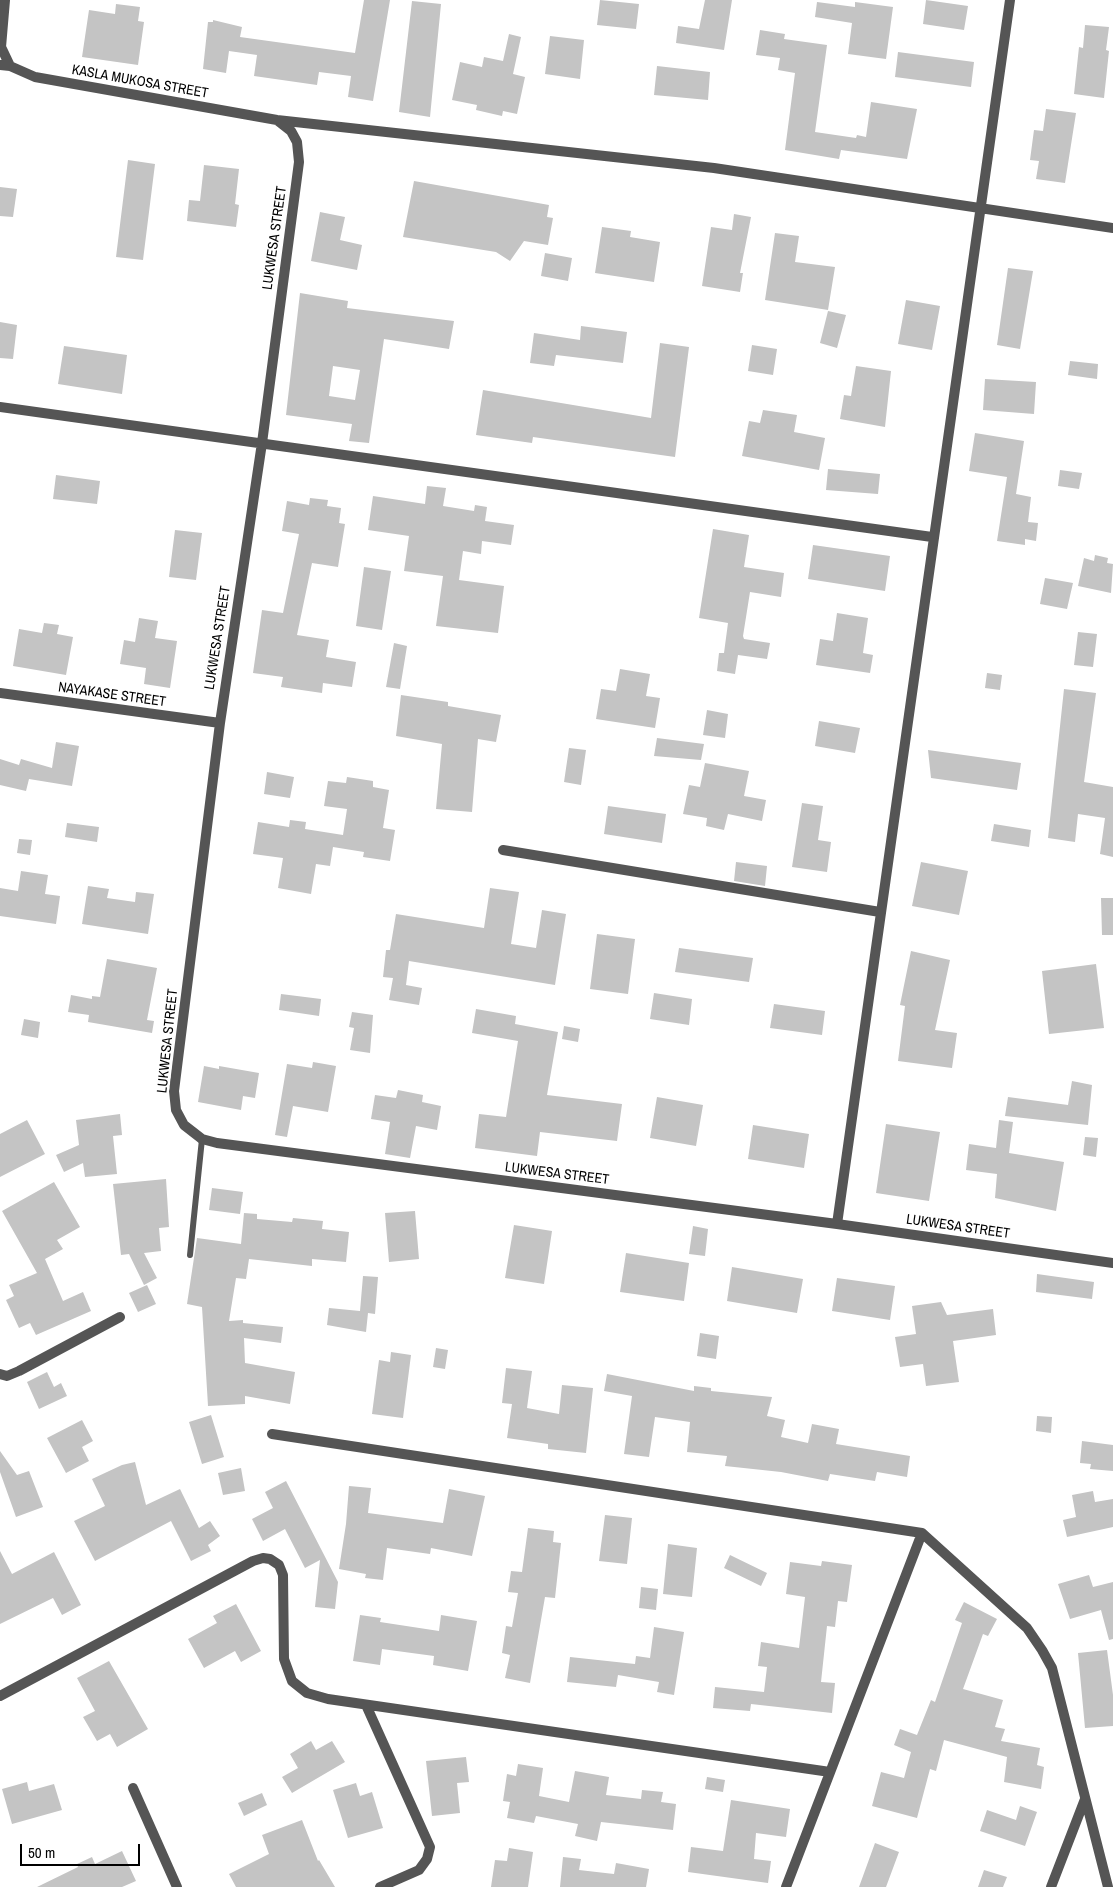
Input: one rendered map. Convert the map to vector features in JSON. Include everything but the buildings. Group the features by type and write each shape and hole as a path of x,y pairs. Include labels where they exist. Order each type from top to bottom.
{"street":[{"path":"5,0 1,47 5,66"},
{"path":"837,1224 932,537 1010,0"},
{"name":"KASLA MUKOSA STREET","path":"5,66 36,77 278,120 714,168 1113,228"},
{"name":"LUKWESA STREET","path":"278,120 291,130 297,142 299,162 262,443 220,723 174,1091 176,1110 184,1125 202,1139 217,1143 837,1224 1113,1263"},
{"path":"0,406 932,537"},
{"name":"NAYAKASE STREET","path":"0,693 220,723"},
{"path":"503,850 880,912"},
{"path":"0,1374 7,1376 120,1317"},
{"path":"272,1434 922,1533 1027,1628 1052,1668 1108,1887"},
{"path":"786,1887 922,1533"},
{"path":"0,1696 253,1561 263,1558 270,1559 279,1565 284,1575 284,1659 292,1681 307,1693 328,1699 366,1705 830,1772"},
{"path":"366,1705 430,1848 427,1859 419,1870 380,1887"},
{"path":"133,1788 177,1887"},
{"path":"1051,1887 1085,1799"}],"lane":[{"path":"190,1255 202,1139"}]}
